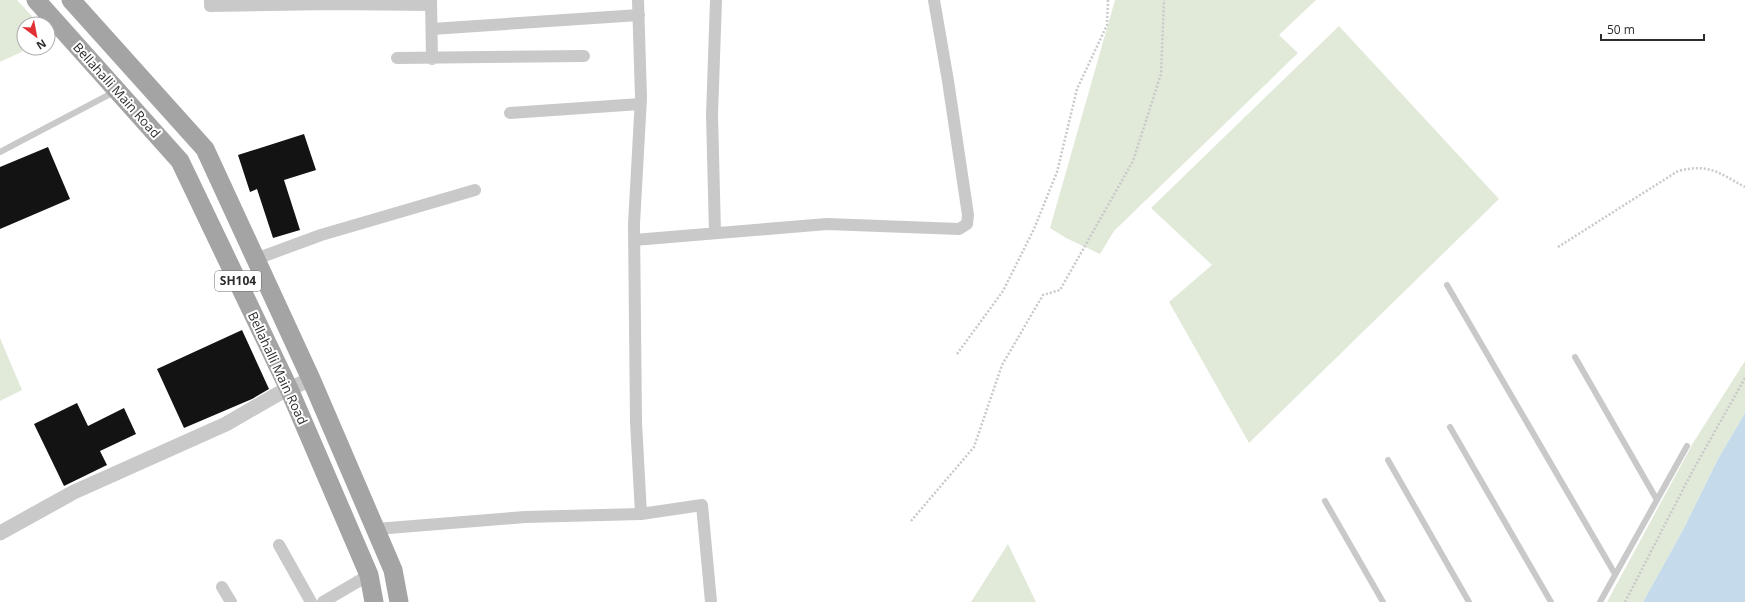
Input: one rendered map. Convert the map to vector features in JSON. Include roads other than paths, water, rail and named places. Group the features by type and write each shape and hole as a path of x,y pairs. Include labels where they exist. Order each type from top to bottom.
{"main road":[{"name":"Bellahalli Main Road","path":"36,0 180,161 289,389 369,575 374,602"},
{"name":"Bellahalli Main Road","path":"71,0 205,149 311,379 376,529 393,570 398,602"}],"street":[{"path":"210,0 210,6 298,2 431,3 432,59"},
{"path":"638,0 640,104 634,240 636,422 641,514"},
{"path":"715,233 712,115 716,0"},
{"path":"634,240 827,224 959,229 967,224 968,215 934,0"},
{"path":"432,29 639,15"},
{"path":"397,58 432,59 584,56"},
{"path":"510,113 640,104"},
{"path":"256,259 321,234 475,190"},
{"path":"0,533 74,492 226,424 289,389 311,379"},
{"path":"376,529 525,517 641,514 702,505 711,602"},
{"path":"279,544 311,602"},
{"path":"323,602 369,575"},
{"path":"222,587 232,602"}],"lane":[{"path":"0,152 117,90"},
{"path":"1447,285 1615,574"},
{"path":"1575,357 1657,500"},
{"path":"1450,427 1551,602"},
{"path":"1600,602 1687,446"},
{"path":"1388,460 1469,602"},
{"path":"1325,501 1383,602"}],"water":[{"path":"1745,413 1745,602 1643,602 1683,530 1718,459"}]}
